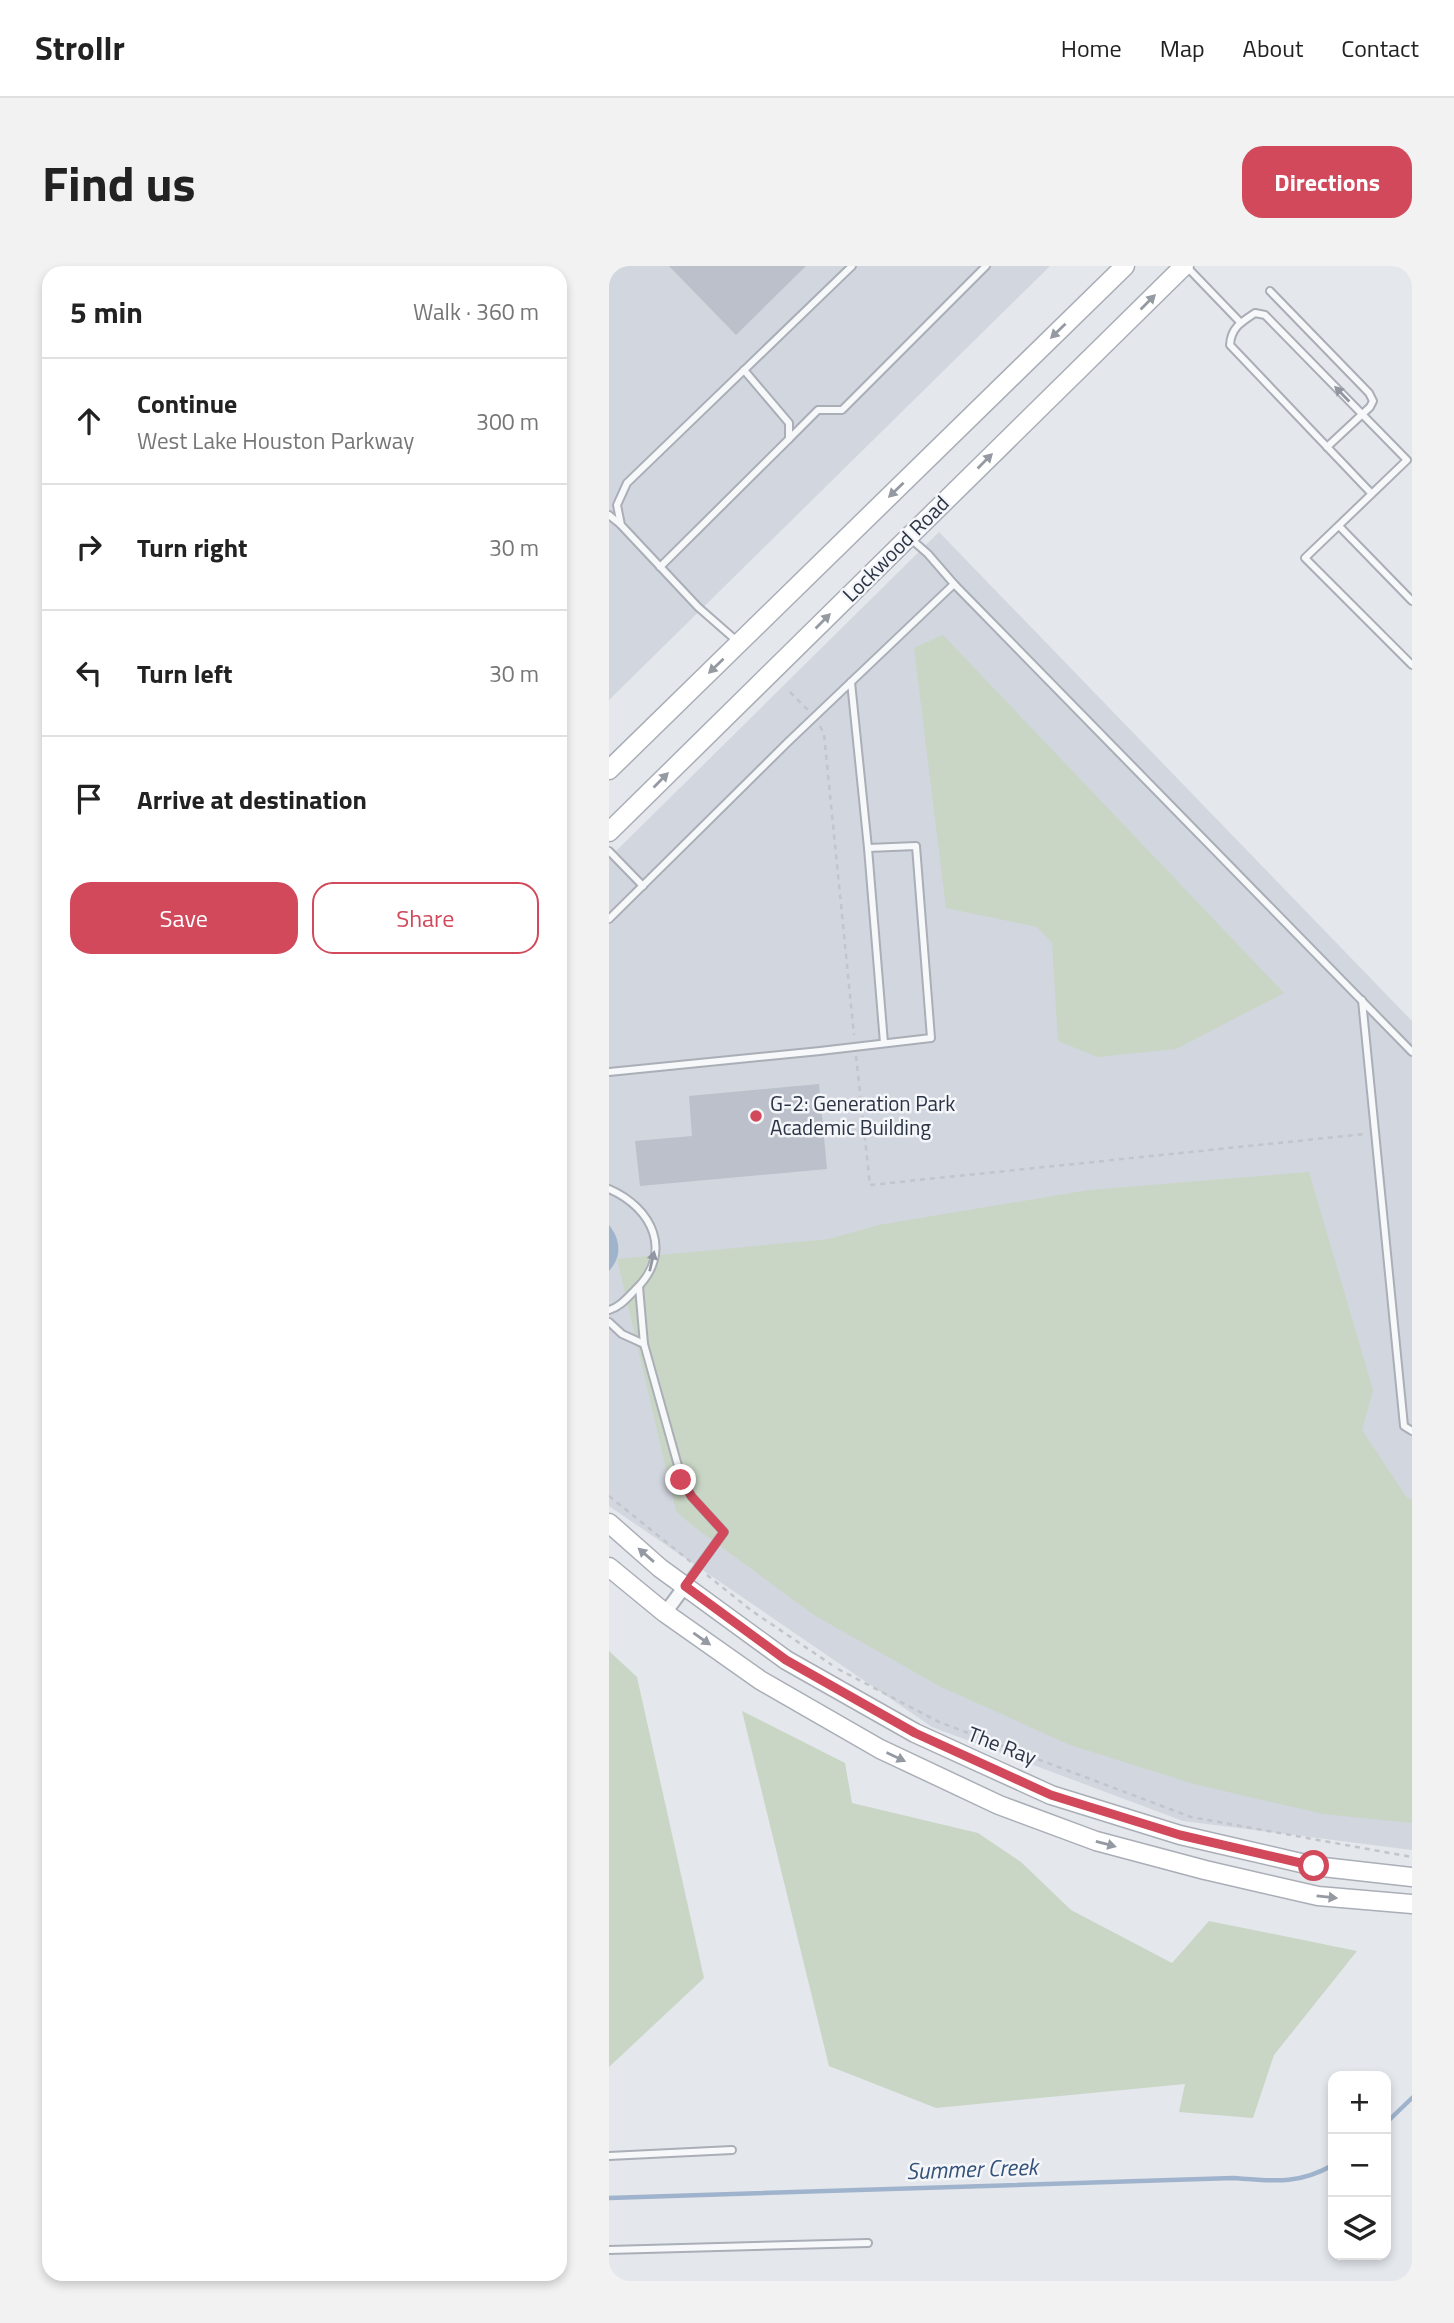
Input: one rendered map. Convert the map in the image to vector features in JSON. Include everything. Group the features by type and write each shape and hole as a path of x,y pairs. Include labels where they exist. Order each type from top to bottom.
{"main road":[{"name":"Lockwood Road","path":"609,770 1125,266"},
{"name":"Lockwood Road","path":"610,828 1185,266"},
{"path":"609,1523 660,1568 786,1660 915,1733 1051,1795 1180,1835 1314,1866 1412,1877"},
{"path":"609,1567 665,1613 772,1687 880,1749 999,1805 1096,1841 1206,1870 1318,1896 1412,1904"}],"street":[{"path":"665,1613 685,1586"}],"lane":[{"path":"621,525 617,505 627,483 852,266"},
{"path":"660,567 818,410 842,411 986,266"},
{"path":"1185,266 1240,322"},
{"path":"1270,291 1369,393 1373,401 1327,447"},
{"path":"1371,493 1230,345 1230,334 1240,322 1255,313 1265,315 1407,460 1305,558 1412,665"},
{"path":"744,370 789,423 789,439"},
{"path":"609,514 698,607 739,643"},
{"path":"1339,526 1412,601"},
{"path":"909,537 1412,1052"},
{"path":"609,919 814,717 954,584"},
{"path":"851,682 884,1043"},
{"path":"609,1072 931,1038 916,846 868,848"},
{"path":"609,851 643,886"},
{"path":"1362,1000 1404,1426 1412,1431"},
{"path":"609,1188 636,1205 653,1230 655,1246 653,1264 648,1276 622,1303 609,1310"},
{"path":"639,1287 644,1344 681,1480 692,1497 724,1532 685,1586"},
{"path":"609,1322 622,1334 644,1344"},
{"path":"609,2156 731,2150"},
{"path":"609,2250 868,2243"}],"path":[{"path":"790,692 814,717 824,734 870,1185 1375,1133"},
{"name":"The Ray","path":"609,1496 752,1611 834,1667 939,1723 1191,1817 1412,1857"}],"shaded area":[{"path":"609,266 1050,266 609,700"},
{"path":"939,532 1412,1021 1412,1850 1183,1821 932,1727 609,1506 609,858"}],"green space":[{"path":"943,635 1284,993 1176,1049 1098,1057 1058,1041 1052,943 1037,927 946,908 914,648"},
{"path":"1309,1172 1373,1390 1362,1430 1407,1498 1412,1500 1412,1823 1323,1814 1194,1784 1070,1745 939,1686 814,1615 676,1511 617,1259 829,1239 879,1225 1089,1190"},
{"path":"609,1651 637,1677 704,1978 609,2067"},
{"path":"742,1711 845,1763 852,1803 978,1833 1021,1862 1071,1910 1172,1963 1209,1921 1357,1951 1274,2055 1253,2118 1179,2112 1185,2084 936,2108 829,2066"}],"water":[{"path":"609,1225 618,1242 618,1254 609,1271"}],"building":[{"path":"669,266 806,266 736,335"},
{"name":"G-2: Generation Park Academic Building","path":"819,1084 827,1169 640,1186 635,1141 692,1136 689,1096"}],"waterway":[{"name":"Summer Creek","path":"1391,2118 1412,2098"},
{"name":"Summer Creek","path":"609,2198 1233,2178 1285,2180 1308,2176 1328,2167"}],"place":[{"name":"G-2: Generation Park Academic Building","path":"756,1116"}],"route":[{"path":"681,1480 692,1497 724,1532 685,1586 786,1660 915,1733 1051,1795 1180,1835 1314,1866"}]}
